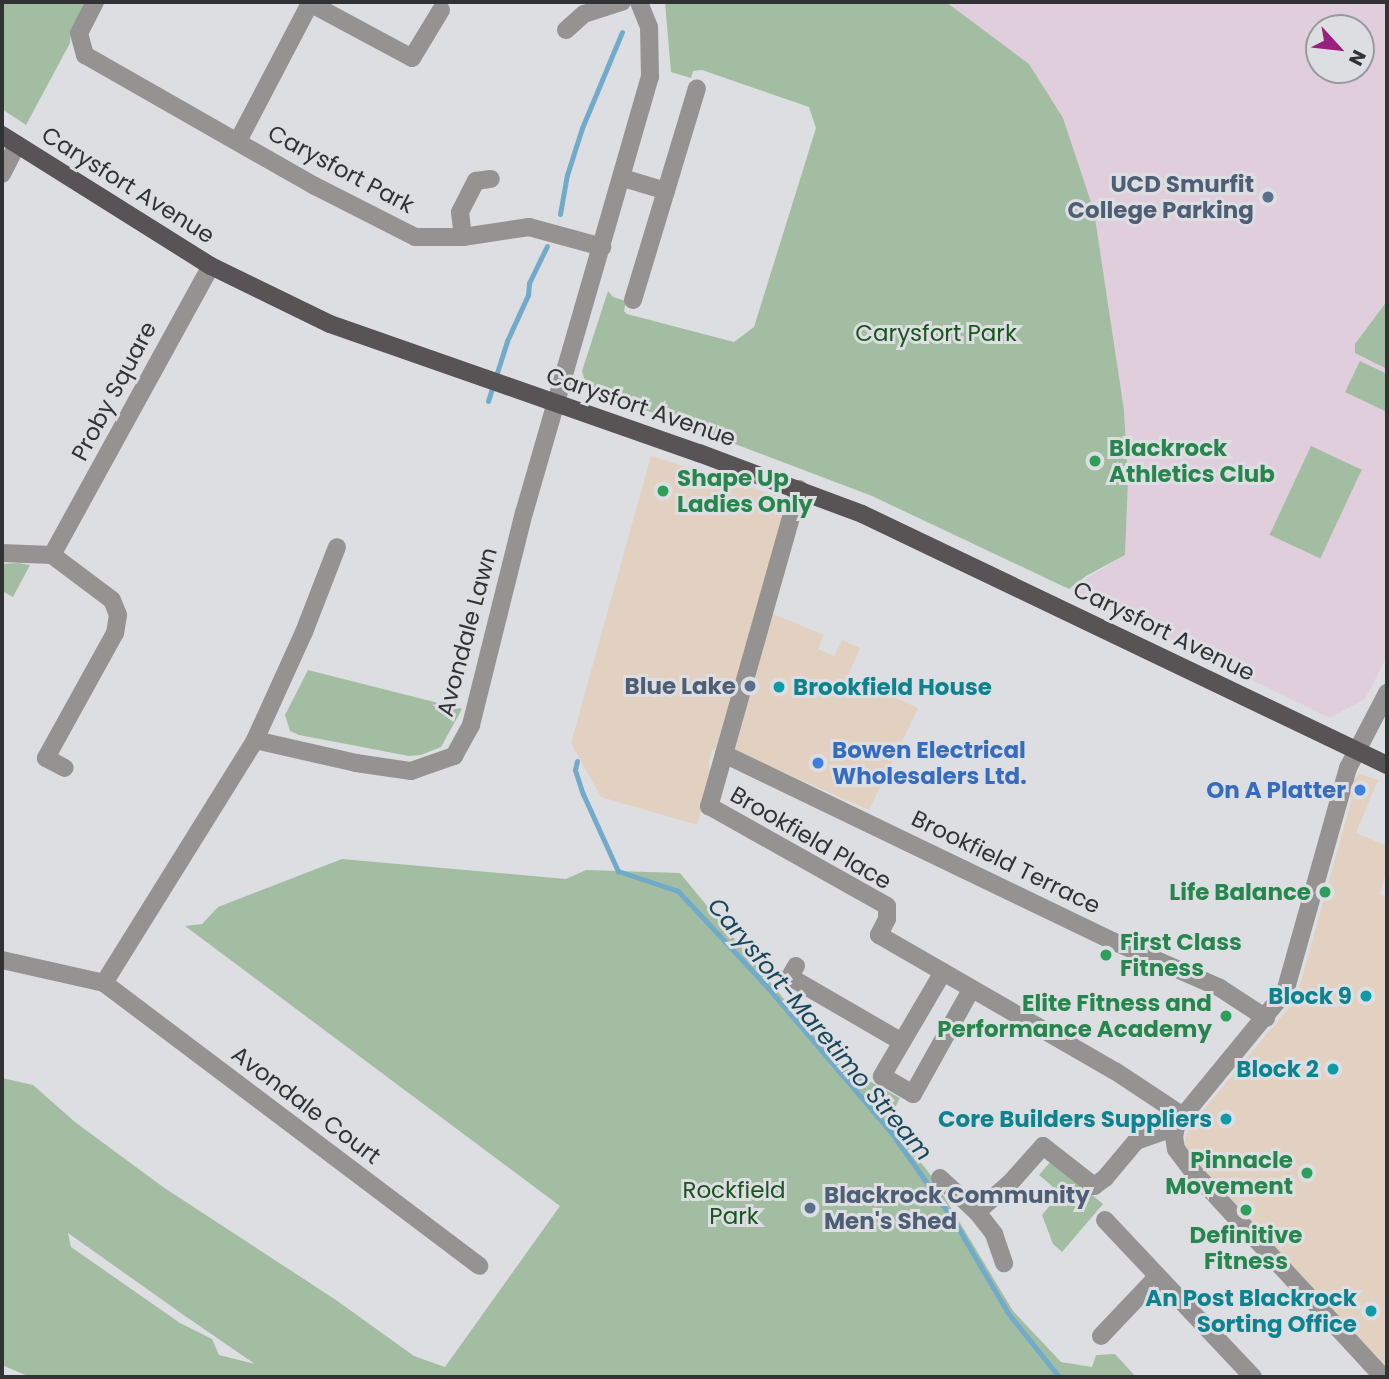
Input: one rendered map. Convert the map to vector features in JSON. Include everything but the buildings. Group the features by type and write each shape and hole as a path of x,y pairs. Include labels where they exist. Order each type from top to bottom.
{"main road":[{"name":"Carysfort Avenue","path":"10,140 211,266 350,333 799,489 916,538 1333,740 1359,749 1387,765"}],"street":[{"name":"Carysfort Park","path":"95,2 79,33 85,55 315,186 415,237 463,237 529,227 601,247"},
{"name":"Carysfort Park","path":"238,141 309,2 412,58 441,10"},
{"path":"566,30 584,14 622,2"},
{"path":"554,403 623,178 650,78 649,27 639,2"},
{"path":"633,300 697,88"},
{"path":"2,174 10,140"},
{"path":"623,178 666,191"},
{"path":"463,237 460,212 476,181 491,179"},
{"name":"Proby Square","path":"57,547 211,266"},
{"name":"Avondale Lawn","path":"255,740 411,771 454,755 471,725 554,403"},
{"path":"724,754 799,489"},
{"path":"2,553 57,547 112,600 118,615 115,633 46,758 65,768"},
{"path":"104,983 140,921 255,740 304,632 337,547"},
{"path":"978,1212 1011,1182 1043,1146 1094,1186 1105,1178 1136,1141 1180,1121 1266,1018 1285,992 1345,777 1387,693"},
{"name":"Brookfield Place","path":"724,754 710,794 709,806 887,906 887,919 878,934 1115,1071 1180,1121"},
{"name":"Brookfield Terrace","path":"724,754 1108,939 1220,988 1266,1018"},
{"name":"Avondale Court","path":"2,960 104,983 479,1266"},
{"path":"796,967 790,977 902,1042"},
{"path":"943,972 883,1076 913,1094 971,990"},
{"path":"1180,1121 1176,1149 1191,1169 1383,1377"},
{"path":"940,1178 978,1212 994,1234 1004,1263"},
{"path":"1105,1220 1252,1377"},
{"path":"1101,1336 1157,1277"}],"shaded area":[{"path":"946,2 1387,2 1387,656 1365,699 1329,718 1069,589 1125,555 1128,482 1124,410 1094,211 1029,64"},
{"path":"651,456 781,497 788,506 720,744 712,751 708,763 712,775 697,825 601,797 571,743"},
{"path":"771,613 824,635 818,649 834,656 842,640 860,648 848,676 918,708 869,810 733,750"},
{"path":"1360,774 1378,780 1356,833 1387,846 1387,870 1380,894 1387,898 1387,1369 1183,1146 1190,1126 1296,999 1352,798 1349,796 1354,779"}],"green space":[{"path":"2,2 86,2 71,31 70,43 26,125 2,109"},
{"name":"Carysfort Park","path":"665,2 946,2 1029,64 1063,118 1094,211 1124,410 1128,482 1125,555 1086,576 1069,589 872,496 587,388 582,371 608,291 613,297 626,301 624,311 627,314 734,342 754,327 816,128 809,107 702,70 693,71 691,78 671,72"},
{"path":"1387,301 1387,369 1355,353 1355,344"},
{"path":"1360,361 1387,374 1387,412 1345,392"},
{"path":"1311,446 1362,470 1320,558 1270,535"},
{"path":"2,564 30,565 13,597 2,591"},
{"path":"308,670 462,709 441,747 421,755 409,756 299,735 290,731 285,715"},
{"name":"Rockfield Park","path":"342,859 566,879 586,870 680,873 837,1063 900,1098 888,1121 933,1178 1013,1311 1061,1362 1092,1367 1096,1355 1115,1354 1136,1377 30,1377 2,1365 2,1078 33,1085 75,1122 163,1187 336,1300 414,1356 445,1367 560,1206 185,926 202,924 218,907","holes":["68,1233 255,1364 219,1355 212,1339 180,1323 71,1247"]},
{"path":"1051,1161 1103,1204 1062,1252 1053,1244 1042,1215 1060,1193 1039,1175"}],"waterway":[{"name":"Carysfort-Maretimo Stream","path":"560,214 567,175 582,128 622,32"},
{"name":"Carysfort-Maretimo Stream","path":"488,401 507,341 528,295 529,283 547,246"},
{"name":"Carysfort-Maretimo Stream","path":"577,761 575,770 583,794 618,871 678,891 769,989 890,1131 954,1221 1008,1313 1059,1377"}],"place":[{"name":"UCD Smurfit College Parking","path":"1268,197"},
{"name":"Blackrock Athletics Club","path":"1095,461"},
{"name":"Shape Up Ladies Only","path":"663,491"},
{"name":"Blue Lake","path":"750,686"},
{"name":"Brookfield House","path":"779,687"},
{"name":"Bowen Electrical Wholesalers Ltd.","path":"818,763"},
{"name":"On A Platter","path":"1360,790"},
{"name":"Life Balance","path":"1325,892"},
{"name":"First Class Fitness","path":"1106,955"},
{"name":"Block 9","path":"1366,996"},
{"name":"Elite Fitness and Performance Academy","path":"1226,1016"},
{"name":"Block 2","path":"1333,1069"},
{"name":"Core Builders Suppliers","path":"1226,1119"},
{"name":"Pinnacle Movement","path":"1307,1173"},
{"name":"Blackrock Community Men's Shed","path":"810,1208"},
{"name":"Definitive Fitness","path":"1246,1210"},
{"name":"An Post Blackrock Sorting Office","path":"1371,1311"}]}
